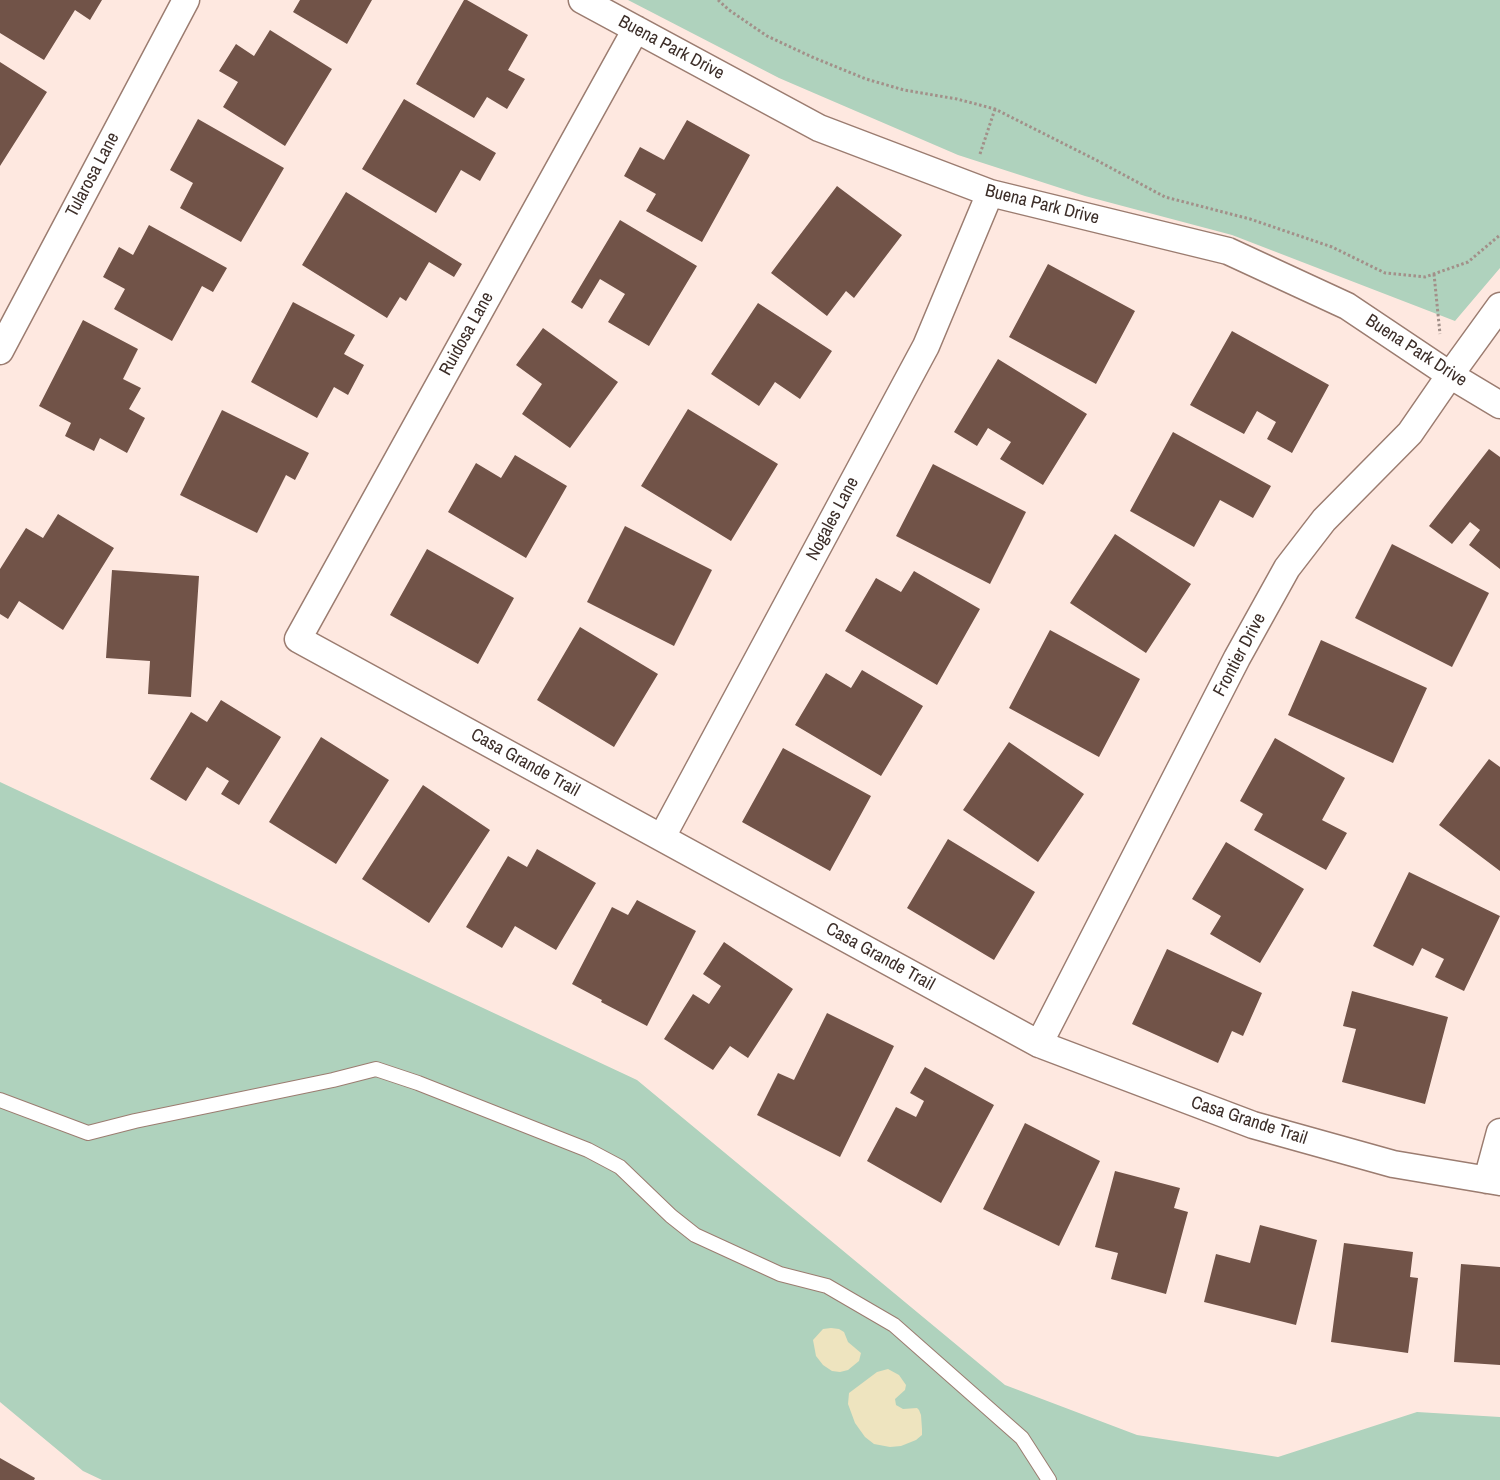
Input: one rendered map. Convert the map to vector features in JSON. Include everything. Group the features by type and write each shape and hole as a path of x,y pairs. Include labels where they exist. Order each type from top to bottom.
{"street":[{"name":"Tularosa Lane","path":"0,351 186,0"},
{"name":"Buena Park Drive","path":"582,0 819,128 990,193 1228,251 1347,306 1450,375 1500,405"},
{"name":"Ruidosa Lane","path":"298,639 636,29"},
{"name":"Nogales Lane","path":"662,838 926,346 990,193"},
{"name":"Frontier Drive","path":"1039,1044 1237,658 1288,568 1324,520 1410,433 1500,306"},
{"name":"Casa Grande Trail","path":"298,639 1039,1044 1253,1126 1393,1164 1494,1181"},
{"path":"1494,1181 1500,1132"}],"lane":[{"path":"0,1100 88,1133 135,1121 333,1080 376,1069 418,1083 588,1150 620,1167 671,1216 695,1235 780,1274 827,1286 894,1324 1022,1438 1049,1480"}],"path":[{"path":"718,0 729,10 768,36 812,57 866,79 904,90 957,99 995,109 1165,197 1250,219 1332,247 1385,273 1426,277 1468,262 1500,235"},
{"path":"980,154 995,109"},
{"path":"1434,274 1440,334"}],"green space":[{"path":"628,0 1500,0 1500,268 1455,321 1232,235 1085,196 958,155 779,78"},
{"path":"0,782 637,1080 1005,1385 1137,1435 1278,1457 1417,1412 1500,1417 1500,1480 102,1480 83,1471 0,1402"}],"sand":[{"path":"831,1328 844,1332 848,1342 861,1353 859,1361 848,1370 832,1371 823,1365 816,1356 813,1340 823,1329"},
{"path":"888,1369 899,1375 906,1385 905,1390 895,1399 896,1405 903,1409 917,1408 921,1415 922,1435 916,1440 901,1446 890,1447 874,1444 865,1437 855,1423 848,1404 849,1393 877,1372"}],"building":[{"path":"0,0 102,0 90,20 75,10 44,60 0,33"},
{"path":"300,0 372,0 347,44 293,12"},
{"path":"464,0 528,35 508,70 525,79 507,109 487,97 474,118 416,84"},
{"path":"270,30 332,69 285,146 223,107 238,82 219,71 236,44 254,56"},
{"path":"0,62 47,92 0,166"},
{"path":"404,99 496,153 480,181 461,170 436,213 362,169"},
{"path":"198,119 284,168 241,242 180,208 193,183 170,170"},
{"path":"687,120 750,155 702,242 646,211 656,194 624,176 640,147 664,160"},
{"path":"837,186 902,235 854,298 846,291 827,316 771,273"},
{"path":"346,192 462,264 454,277 429,262 406,301 400,297 387,318 302,265"},
{"path":"620,220 697,266 649,346 608,322 625,294 600,279 582,309 571,302"},
{"path":"149,225 227,268 213,292 202,286 172,341 114,309 125,289 103,277 119,247 133,255"},
{"path":"1048,264 1135,311 1096,384 1009,337"},
{"path":"293,302 355,335 344,354 364,365 348,395 334,387 317,418 251,382"},
{"path":"758,303 832,351 800,399 775,382 759,406 711,374"},
{"path":"83,320 138,349 123,379 141,388 129,409 145,418 127,453 100,438 94,451 65,436 71,423 39,406"},
{"path":"543,328 618,382 570,448 522,414 542,384 516,365"},
{"path":"1232,331 1329,385 1292,453 1267,439 1276,422 1257,411 1244,434 1190,405"},
{"path":"998,359 1087,414 1043,485 1000,459 1011,442 988,428 977,446 954,432"},
{"path":"688,409 778,464 731,541 641,486"},
{"path":"222,410 309,453 295,480 286,475 257,533 180,495"},
{"path":"1173,432 1271,486 1253,518 1220,500 1194,547 1130,511"},
{"path":"1489,449 1500,457 1500,569 1469,545 1480,530 1470,522 1452,544 1429,526"},
{"path":"515,455 567,486 526,558 448,512 476,463 501,478"},
{"path":"933,464 1026,512 990,584 896,536"},
{"path":"58,514 114,548 63,630 19,601 8,619 0,614 0,569 26,528 43,538"},
{"path":"625,526 712,570 674,646 587,602"},
{"path":"1115,534 1191,584 1146,653 1070,603"},
{"path":"1392,544 1489,593 1452,667 1355,618"},
{"path":"427,549 514,598 478,664 390,615"},
{"path":"112,570 199,576 191,697 148,694 150,661 106,658"},
{"path":"914,571 980,609 937,685 845,631 876,578 901,592"},
{"path":"580,627 658,674 614,747 537,700"},
{"path":"1050,630 1140,679 1099,757 1009,708"},
{"path":"1321,640 1427,688 1393,763 1288,715"},
{"path":"862,670 923,706 881,776 795,725 826,673 851,688"},
{"path":"221,700 281,737 239,805 221,794 229,781 207,767 186,801 150,779 191,712 207,722"},
{"path":"321,737 389,780 336,864 269,822"},
{"path":"1275,738 1345,778 1322,820 1347,833 1326,870 1254,830 1263,814 1240,801"},
{"path":"1009,742 1084,794 1038,862 963,810"},
{"path":"783,748 871,796 830,871 742,822"},
{"path":"1489,759 1500,767 1500,871 1439,825"},
{"path":"423,785 490,830 429,923 362,879"},
{"path":"948,839 1035,892 994,960 907,908"},
{"path":"1226,842 1304,889 1260,963 1210,934 1221,916 1192,899"},
{"path":"537,849 596,883 556,950 515,926 502,948 466,927 508,856 527,867"},
{"path":"1409,872 1500,916 1464,991 1435,977 1444,959 1422,948 1413,966 1373,946"},
{"path":"637,900 696,931 647,1026 601,1002 602,1000 572,984 612,907 628,915"},
{"path":"724,942 793,989 748,1058 730,1046 713,1070 664,1039 693,994 709,1004 721,986 703,974"},
{"path":"1167,949 1262,993 1243,1036 1232,1031 1218,1063 1132,1024"},
{"path":"1352,991 1448,1017 1425,1104 1342,1082 1356,1029 1343,1026"},
{"path":"827,1013 894,1046 840,1157 757,1115 778,1073 794,1080"},
{"path":"925,1067 994,1105 941,1203 867,1161 896,1107 916,1117 924,1101 910,1093"},
{"path":"1025,1123 1100,1161 1059,1246 983,1209"},
{"path":"1115,1171 1180,1188 1174,1208 1188,1212 1166,1294 1111,1279 1118,1253 1095,1247"},
{"path":"1260,1225 1317,1240 1296,1325 1204,1302 1216,1254 1250,1263"},
{"path":"1344,1243 1413,1252 1410,1277 1418,1278 1408,1353 1331,1342"},
{"path":"1461,1264 1500,1267 1500,1365 1454,1362"},
{"path":"0,1458 35,1478 34,1480 0,1480"}]}
